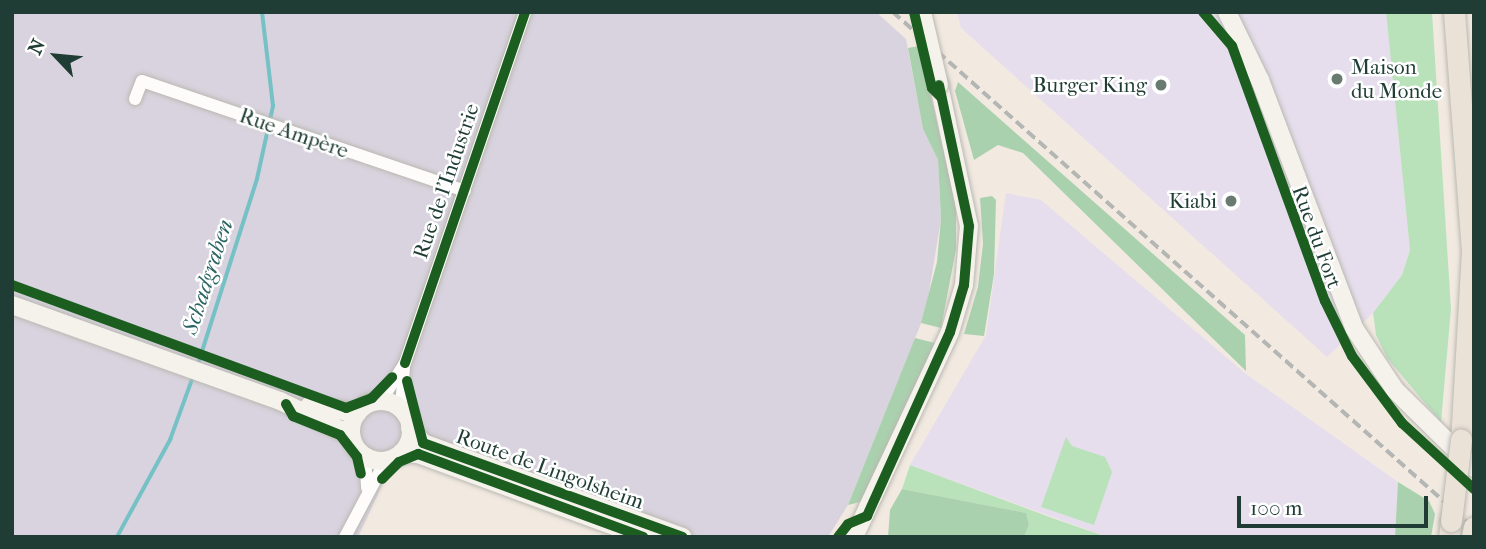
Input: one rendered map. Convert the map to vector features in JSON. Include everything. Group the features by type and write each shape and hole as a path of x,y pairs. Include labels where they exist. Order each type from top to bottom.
{"highway":[{"path":"1450,529 1461,440 1472,251 1454,12"},
{"path":"1472,537 1474,527"}],"main road":[{"path":"854,537 947,338 964,285 969,226 922,12"},
{"name":"Rue du Fort","path":"1227,12 1260,79 1354,328 1395,390 1474,468"},
{"path":"12,305 280,401 351,435 365,457 394,456 410,428 401,409 381,401 357,413 280,401"},
{"path":"351,435 357,413"},
{"name":"Route de Lingolsheim","path":"410,428 423,443 683,537"},
{"name":"Route de Lingolsheim","path":"394,456 418,454 643,537"}],"street":[{"name":"Rue de l'Industrie","path":"381,401 405,363 525,12"},
{"name":"Rue Ampère","path":"135,99 142,81 465,191"},
{"name":"Rue de l'Industrie","path":"401,409 405,363"},
{"path":"345,537 367,488 394,456"},
{"path":"365,457 367,488"}],"shaded area":[{"path":"12,12 876,12 906,39 923,129 938,160 941,219 926,311 848,505 828,537 620,537 414,462 387,475 358,537 12,537"},
{"path":"957,12 1386,12 1410,250 1402,275 1373,313 1327,357 961,28"},
{"path":"1006,193 1041,200 1246,374 1398,482 1395,537 1107,537 910,465 986,335"}],"green space":[{"path":"1386,12 1432,12 1451,309 1441,422 1387,358 1376,335 1373,313 1402,275 1410,250"},
{"path":"919,46 956,204 956,249 941,328 921,323 937,262 941,219 938,160 923,129 908,48"},
{"path":"958,82 1245,335 1246,371 1023,153 998,145 974,160 955,91"},
{"path":"992,196 996,200 994,274 984,336 964,334 978,287 983,244 980,198"},
{"path":"915,338 935,343 933,351 860,502 848,505"},
{"path":"1066,437 1072,446 1105,457 1112,472 1094,525 1041,507"},
{"path":"910,465 1107,537 1024,537 1029,525 1025,513 902,489"},
{"path":"1398,482 1429,501 1435,514 1431,537 1395,537"},
{"path":"902,489 1026,513 1029,525 1024,537 888,537 890,510"}],"waterway":[{"name":"Schadgraben","path":"198,364 257,179 273,106 262,12"},
{"name":"Schadgraben","path":"117,537 170,440 194,374"}],"railway":[{"path":"893,12 1474,528"}],"cycle path":[{"path":"405,363 525,12"},
{"path":"914,12 932,88 941,97"},
{"path":"1203,12 1232,46 1325,301 1352,356 1402,423 1474,489"},
{"path":"838,537 848,524 867,516 950,332 964,285 969,226 939,85"},
{"path":"12,285 346,408 372,398 392,377"},
{"path":"407,381 423,443 683,537"},
{"path":"286,404 293,416 340,435 357,457 361,474"},
{"path":"382,479 399,462 418,454 643,537"}],"place":[{"name":"Maison du Monde","path":"1337,79"},
{"name":"Burger King","path":"1161,85"},
{"name":"Kiabi","path":"1231,201"}]}
